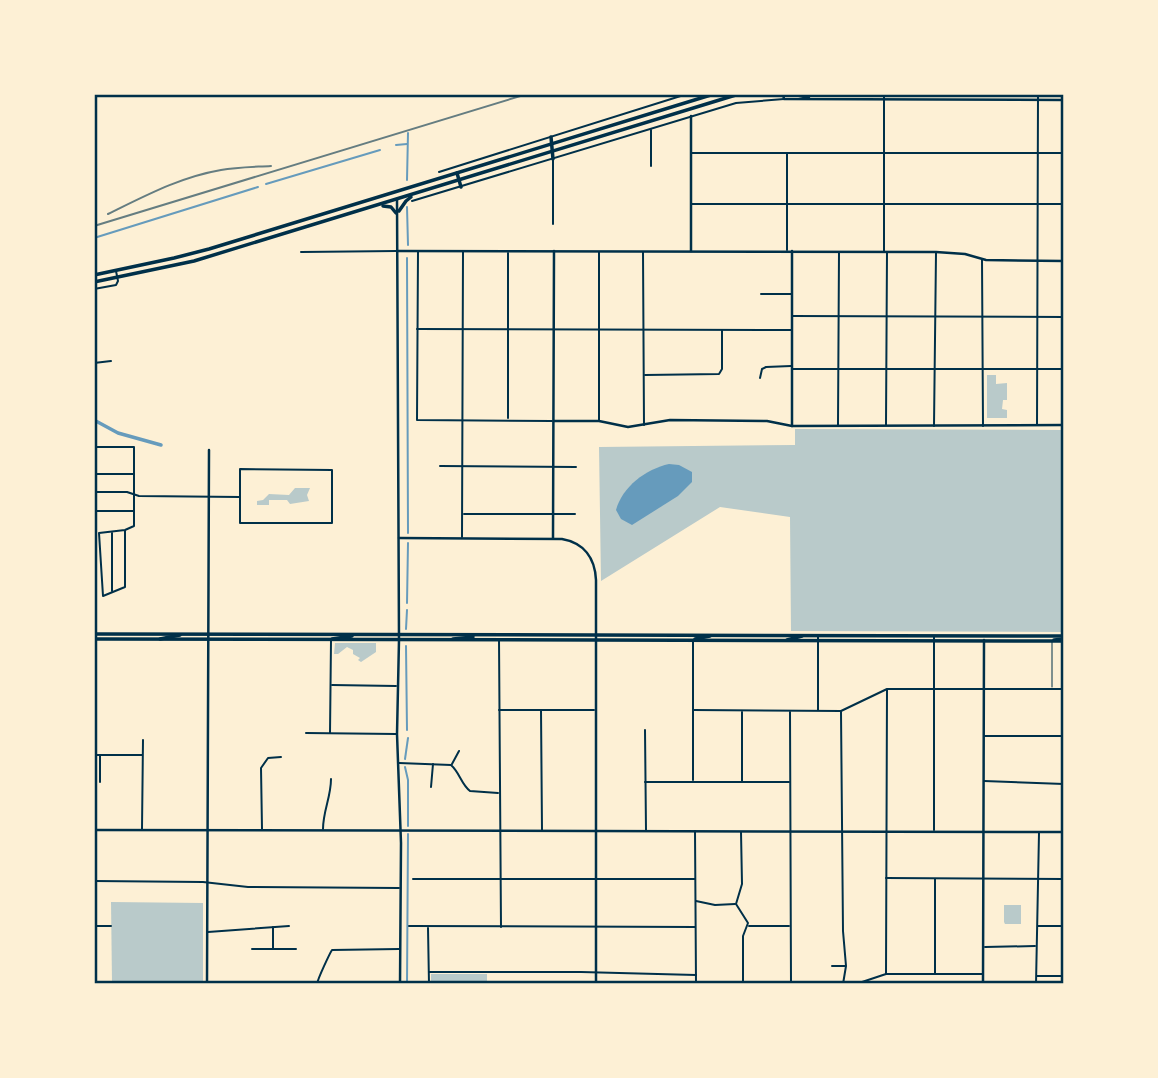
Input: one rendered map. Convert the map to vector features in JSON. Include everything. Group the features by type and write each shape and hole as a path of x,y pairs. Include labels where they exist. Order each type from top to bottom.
{"main road":[{"path":"94,275 169,260 714,94"},
{"path":"94,282 170,267 739,94"},
{"path":"551,137 553,159"},
{"path":"457,173 461,187"},
{"path":"374,206 390,206 398,212 408,198 426,190"},
{"path":"282,226 286,233"},
{"path":"169,260 170,267"},
{"path":"94,634 208,634 300,640 449,635 668,641 1063,639"},
{"path":"112,639 115,634"},
{"path":"133,639 157,637 161,634"},
{"path":"158,640 186,634"},
{"path":"94,639 208,640 328,634 424,640 693,635 934,635 1052,641 1063,639"},
{"path":"300,640 323,638 328,634"},
{"path":"331,640 359,635"},
{"path":"424,640 449,635"},
{"path":"452,640 478,635"},
{"path":"668,641 687,639 693,635"},
{"path":"693,641 712,635"},
{"path":"732,635 732,641"},
{"path":"753,641 776,639 781,635"},
{"path":"786,641 804,635"},
{"path":"888,635 888,641"}],"street":[{"path":"439,172 687,94"},
{"path":"783,94 784,99"},
{"path":"790,94 826,99"},
{"path":"1037,425 1038,94"},
{"path":"884,97 886,426"},
{"path":"412,201 743,102 884,97 1063,100"},
{"path":"691,116 691,251"},
{"path":"651,129 651,166"},
{"path":"691,153 1063,153"},
{"path":"787,153 787,251"},
{"path":"553,159 553,224"},
{"path":"395,191 398,212 397,734 401,984"},
{"path":"691,204 1063,204"},
{"path":"301,251 886,251 965,254 982,259 1063,261"},
{"path":"418,251 417,420 599,421 625,427 670,421 773,421 792,426 1063,425"},
{"path":"462,538 463,251"},
{"path":"508,420 509,251"},
{"path":"553,538 554,251"},
{"path":"598,251 599,421"},
{"path":"643,251 644,425"},
{"path":"792,251 792,426"},
{"path":"838,426 839,251"},
{"path":"934,426 936,252"},
{"path":"982,259 983,426"},
{"path":"94,289 116,285 116,271"},
{"path":"761,294 792,294"},
{"path":"792,316 1063,317"},
{"path":"417,329 792,330"},
{"path":"644,375 721,373 722,330"},
{"path":"94,363 111,361"},
{"path":"760,378 762,369 766,367 1063,369"},
{"path":"94,447 134,447 134,526 125,530 99,533 103,596 125,587 125,530"},
{"path":"207,984 209,450"},
{"path":"440,466 576,467"},
{"path":"240,469 332,470 332,523 240,523 240,497 240,469"},
{"path":"94,474 134,474"},
{"path":"94,492 240,497"},
{"path":"94,511 134,511"},
{"path":"462,514 575,514"},
{"path":"112,532 112,592"},
{"path":"399,538 553,538 576,543 591,556 596,573 596,984"},
{"path":"499,635 501,927"},
{"path":"818,635 818,711"},
{"path":"934,635 934,831"},
{"path":"983,984 984,638"},
{"path":"330,733 331,640"},
{"path":"693,641 693,782"},
{"path":"330,685 399,686"},
{"path":"693,710 841,711 887,689 1063,689"},
{"path":"886,974 887,689"},
{"path":"499,710 595,710"},
{"path":"541,710 541,830"},
{"path":"742,711 742,782"},
{"path":"790,711 791,984"},
{"path":"841,711 843,931 846,966 844,983 859,983 886,974 983,974"},
{"path":"645,730 646,830"},
{"path":"306,733 397,734"},
{"path":"984,736 1063,736"},
{"path":"142,830 143,740"},
{"path":"451,765 459,751"},
{"path":"94,755 143,755"},
{"path":"100,755 100,782"},
{"path":"262,830 261,768 268,758 281,757"},
{"path":"398,763 451,765 460,773 464,785 470,790 499,793"},
{"path":"431,787 433,763"},
{"path":"323,830 323,816 330,796 331,779"},
{"path":"984,780 1063,784"},
{"path":"645,782 790,782"},
{"path":"94,830 1063,832"},
{"path":"695,830 696,984"},
{"path":"736,904 742,884 741,831"},
{"path":"1037,984 1039,832"},
{"path":"887,878 1063,880"},
{"path":"935,878 935,974"},
{"path":"413,879 695,879"},
{"path":"94,881 207,882 248,887 400,888"},
{"path":"694,901 715,905 736,904"},
{"path":"736,904 748,926 743,936 743,984"},
{"path":"94,926 111,926"},
{"path":"272,949 273,926"},
{"path":"207,932 289,926"},
{"path":"409,926 695,927"},
{"path":"748,926 790,926"},
{"path":"1038,926 1063,926"},
{"path":"428,927 429,984"},
{"path":"983,947 1037,946"},
{"path":"252,949 296,949"},
{"path":"317,984 332,950 400,949"},
{"path":"832,966 846,966"},
{"path":"429,972 696,975"},
{"path":"1036,976 1063,976"}],"lane":[{"path":"1052,641 1052,689"}],"shaded area":[{"path":"987,375 996,375 996,384 1007,383 1007,400 1003,400 1002,409 1007,410 1007,418 987,418"},
{"path":"795,429 1063,430 1063,632 791,631 790,517 720,507 601,581 599,447 795,445"},
{"path":"295,488 310,488 307,495 309,501 290,504 287,500 269,500 269,505 257,505 257,501 263,500 269,494 289,495"},
{"path":"335,643 376,643 376,652 361,662 358,660 360,658 353,654 353,650 347,647 334,654"},
{"path":"111,902 203,903 203,983 112,983"},
{"path":"1004,905 1021,905 1021,924 1005,924"},
{"path":"431,974 487,974 487,983 431,983"}],"water":[{"path":"669,464 679,465 692,472 692,482 678,496 632,525 621,519 616,510 629,487 652,470"}],"waterway":[{"path":"407,180 408,133"},
{"path":"396,145 407,144"},
{"path":"266,184 380,150"},
{"path":"94,238 258,187"},
{"path":"407,207 408,245"},
{"path":"407,258 408,533"},
{"path":"94,420 118,433 161,445"},
{"path":"407,603 408,543"},
{"path":"406,629 407,610"},
{"path":"406,646 407,730"},
{"path":"405,759 408,738"},
{"path":"405,767 408,780 408,826"},
{"path":"407,984 408,834"}],"railway":[{"path":"94,226 527,94"},
{"path":"108,214 191,177 227,169 271,166"}]}
